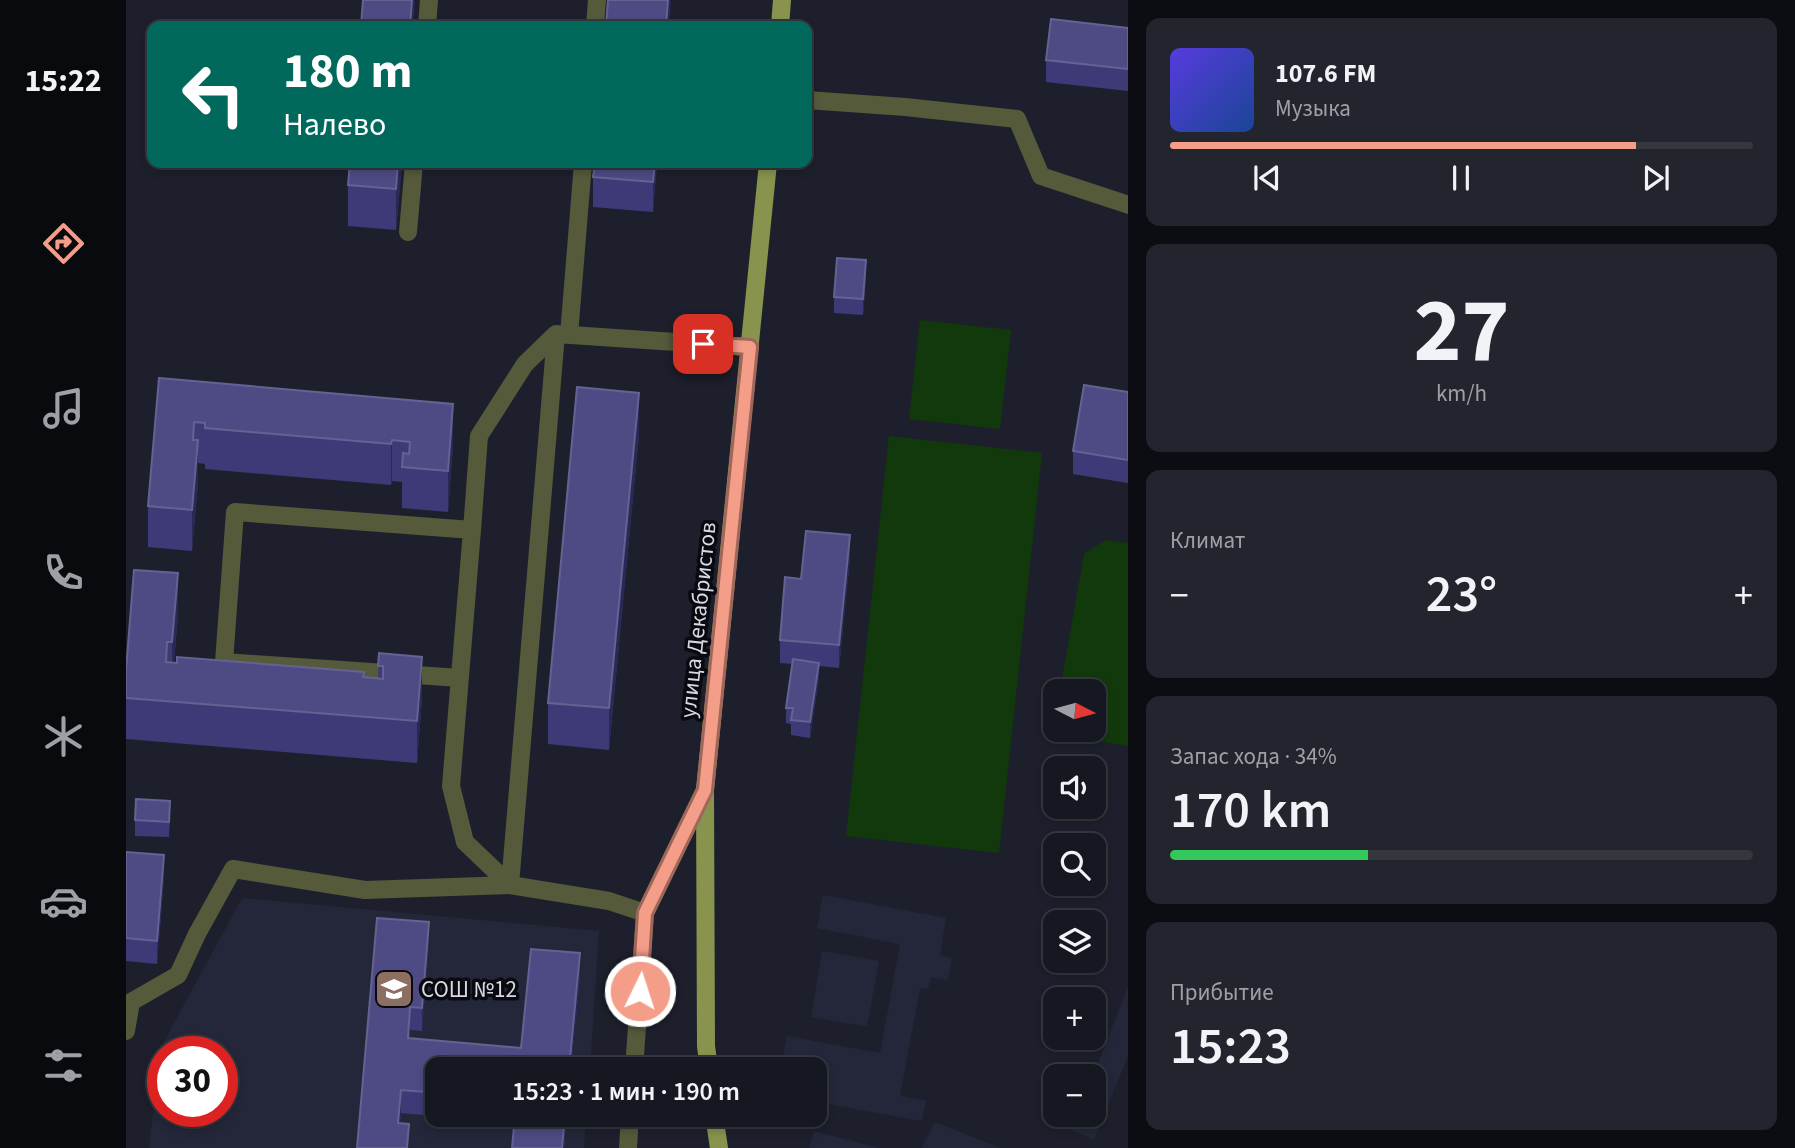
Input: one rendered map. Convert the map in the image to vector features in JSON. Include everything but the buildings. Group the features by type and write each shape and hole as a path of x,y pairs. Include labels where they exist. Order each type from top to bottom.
{"main road":[{"path":"780,21 782,0"},
{"name":"улица Декабристов","path":"705,790 768,168"},
{"path":"705,790 707,1057"},
{"path":"716,1127 719,1148"}],"street":[{"path":"427,21 429,0"},
{"path":"595,21 597,0"},
{"path":"812,100 1017,119 1041,176 1128,205"},
{"path":"408,232 414,168"},
{"path":"510,885 563,335 582,168"},
{"path":"510,885 465,842 451,786 479,436 525,364 563,335 750,347"},
{"path":"460,678 224,662 235,512 472,530"},
{"name":"улица Декабристов","path":"635,1057 645,913 705,790"},
{"path":"126,1031 131,1002 178,975 233,869 365,890 510,885 609,901 645,913"},
{"path":"628,1148 630,1127"}],"shaded area":[{"path":"823,895 946,918 940,955 952,958 948,980 931,977 928,989 920,988 900,1096 926,1101 922,1121 827,1104 827,1057 783,1057 787,1036 880,1053 900,944 817,928"},
{"name":"СОШ №12","path":"242,898 599,931 591,1057 425,1057 425,1127 585,1127 584,1148 149,1148 151,1127 238,1127 238,1036 167,1036"},
{"path":"822,951 879,961 867,1027 811,1017"},
{"path":"1128,987 1128,1056 1106,1110 1106,1064 1098,1064 1103,1050 1106,1050 1106,1043"},
{"path":"935,1122 1000,1148 922,1148"},
{"path":"1072,1127 1099,1127 1094,1140 1071,1130"},
{"path":"814,1131 879,1148 809,1148"}],"green space":[{"path":"920,320 1011,330 1000,429 909,419"},
{"path":"889,436 1042,453 999,853 846,836"},
{"path":"1105,540 1128,543 1128,746 1104,742 1106,742 1106,679 1062,679 1084,554"}],"place":[{"name":"СОШ №12","path":"394,989"}],"route":[{"path":"640,991 645,913 705,790 750,347 703,344"}]}
